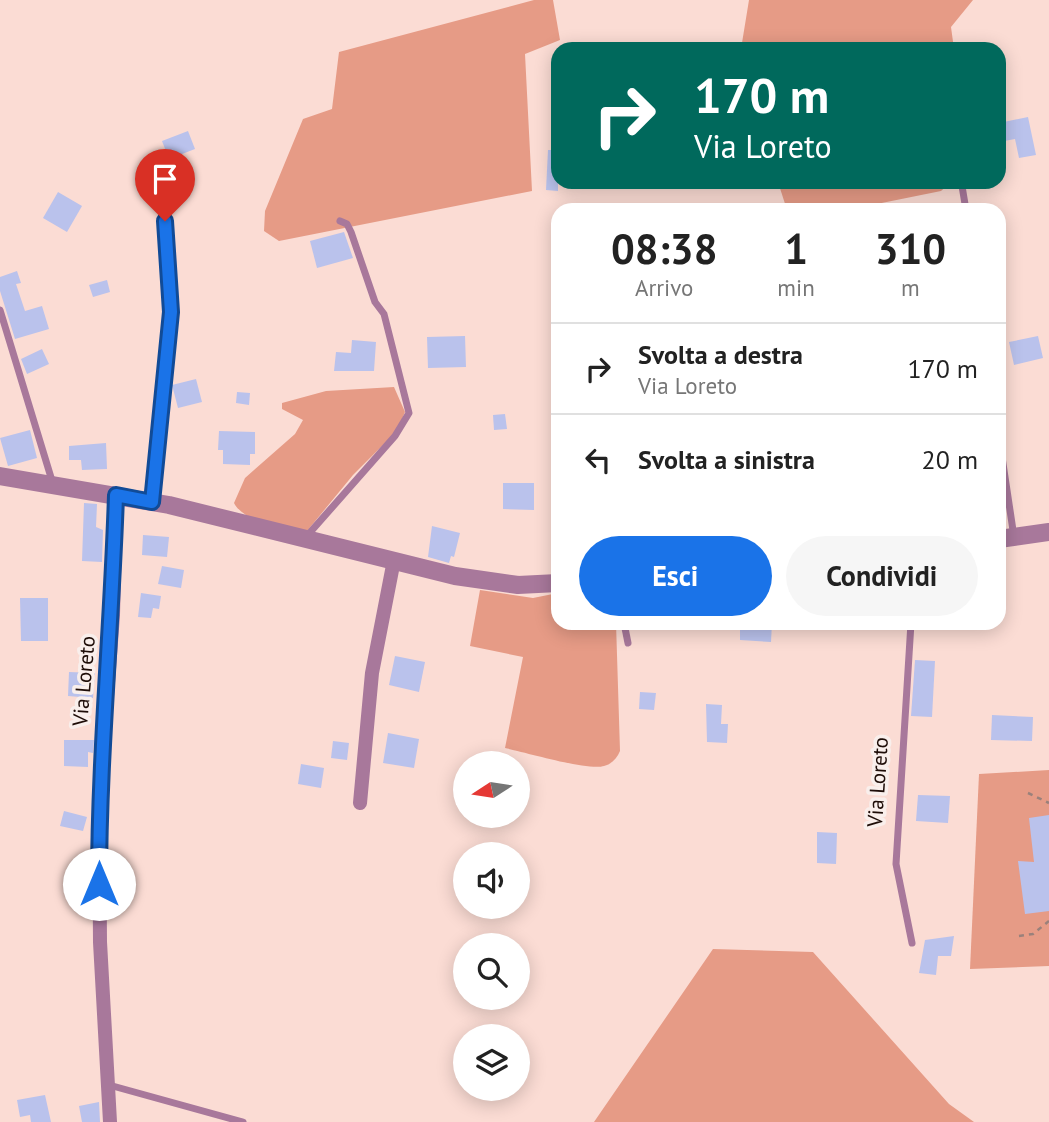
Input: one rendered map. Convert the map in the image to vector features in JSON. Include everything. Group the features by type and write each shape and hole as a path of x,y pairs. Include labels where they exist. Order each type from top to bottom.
{"street":[{"path":"0,477 152,502 497,583 529,586 551,584"},
{"name":"Via Loreto","path":"110,1122 99,928 99,804 113,615 116,495"},
{"path":"1007,538 1049,532"},
{"path":"359,803 372,673 394,560"}],"lane":[{"path":"152,502 171,312 160,194"},
{"path":"305,538 395,436 409,413 384,314 375,302 351,232 341,221"},
{"path":"0,310 54,488"},
{"path":"625,630 628,643"},
{"name":"Via Loreto","path":"911,630 896,864 912,943"},
{"path":"107,1084 243,1122"}],"path":[{"path":"1028,793 1049,803"},
{"path":"1019,936 1033,934 1049,921"}],"shaded area":[{"path":"534,0 553,0 560,40 525,54 532,191 279,241 264,231 265,211 303,119 332,109 339,52"},
{"path":"749,0 973,0 951,27 953,42 742,42"},
{"path":"780,189 943,189 882,203 785,203"},
{"path":"394,387 405,412 397,431 353,475 307,531 256,520 239,510 234,503 245,478 295,434 303,420 282,409 282,403 326,391"},
{"path":"480,590 533,598 551,594 551,630 616,630 620,751 612,762 604,766 585,766 530,754 530,751 505,748 523,657 470,646"},
{"path":"1049,770 1049,966 970,969 979,774"},
{"path":"713,949 813,952 949,1104 974,1122 594,1122"}],"building":[{"path":"1028,117 1036,155 1019,158 1015,139 1006,141 1006,122"},
{"path":"188,131 195,149 169,159 162,141"},
{"path":"548,150 551,150 551,189 558,191 546,190"},
{"path":"58,192 82,206 67,232 43,218"},
{"path":"344,232 353,258 317,268 310,241"},
{"path":"17,271 21,283 16,284 25,311 42,306 49,329 15,339 0,291 0,277"},
{"path":"107,280 110,292 93,297 89,285"},
{"path":"465,336 466,367 428,368 427,337"},
{"path":"1038,336 1043,358 1014,365 1009,342"},
{"path":"352,340 376,342 374,371 334,371 336,352 351,353"},
{"path":"42,349 49,364 27,374 21,359"},
{"path":"196,379 202,402 178,408 172,385"},
{"path":"237,392 250,393 249,405 236,403"},
{"path":"505,414 507,429 494,430 493,415"},
{"path":"30,430 37,458 8,466 0,438"},
{"path":"219,431 255,432 255,454 250,454 250,465 223,464 223,450 218,450"},
{"path":"106,443 107,469 82,470 81,460 69,460 69,446"},
{"path":"503,483 534,483 534,510 503,509"},
{"path":"84,503 97,504 96,527 103,530 102,562 82,561"},
{"path":"432,526 460,533 454,557 451,556 449,563 428,557"},
{"path":"143,535 169,537 167,557 142,555"},
{"path":"162,566 184,570 181,588 158,584"},
{"path":"141,593 161,596 159,609 153,608 151,618 138,617"},
{"path":"20,598 48,598 48,641 21,641"},
{"path":"740,630 772,630 771,642 740,640"},
{"path":"395,656 425,662 419,692 389,685"},
{"path":"915,660 935,661 932,717 911,716"},
{"path":"69,672 95,673 93,698 68,696"},
{"path":"640,692 656,693 654,710 639,709"},
{"path":"706,704 722,705 721,724 728,724 727,743 707,742"},
{"path":"992,715 1033,717 1032,741 991,740"},
{"path":"388,733 419,739 414,768 383,763"},
{"path":"64,740 94,740 93,753 88,752 88,767 64,766"},
{"path":"333,741 349,743 347,760 331,758"},
{"path":"301,764 324,768 321,788 298,784"},
{"path":"918,795 950,796 948,823 916,821"},
{"path":"64,811 87,817 83,831 60,826"},
{"path":"1049,815 1049,911 1025,914 1018,861 1034,862 1029,818"},
{"path":"817,832 837,833 836,864 817,863"},
{"path":"954,936 951,956 938,956 936,975 919,973 925,940"},
{"path":"45,1095 51,1122 31,1122 30,1115 20,1117 17,1100"},
{"path":"99,1102 100,1122 82,1122 79,1106"}],"route":[{"path":"99,884 100,772 113,615 116,495 152,502 171,320 165,221"}]}
